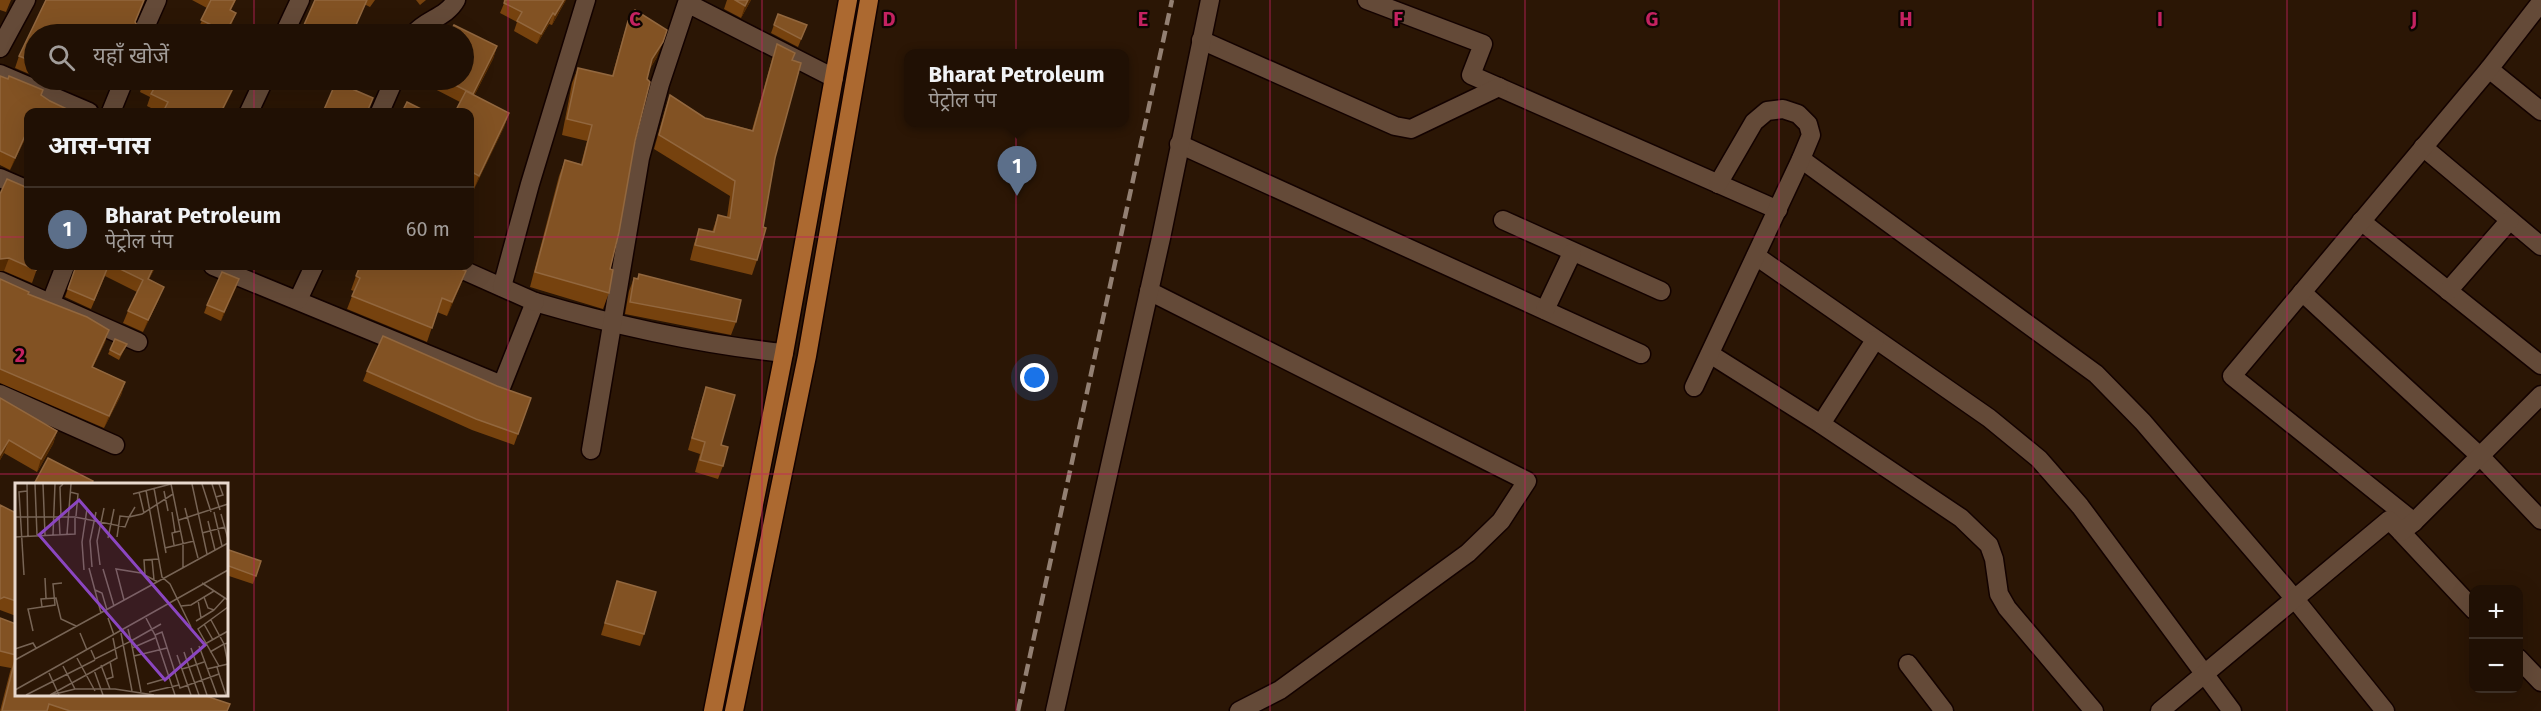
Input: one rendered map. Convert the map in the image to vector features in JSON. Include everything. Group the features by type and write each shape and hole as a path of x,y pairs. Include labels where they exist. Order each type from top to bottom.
{"main road":[{"path":"713,711 784,353 848,0"},
{"path":"734,711 807,356 869,0"}],"street":[{"path":"0,48 26,0"},
{"path":"146,24 157,0"},
{"path":"289,24 300,0"},
{"path":"425,24 439,19 451,9 456,0"},
{"path":"502,286 530,184 586,0"},
{"path":"1055,711 1149,291 1210,0"},
{"path":"1367,0 1483,44 1471,75 1778,210"},
{"path":"591,450 640,158 685,1 834,78"},
{"path":"2469,604 2408,527 2232,376 2424,147 2541,2"},
{"path":"1201,40 1395,126 1411,129 1499,87"},
{"path":"2488,69 2541,111"},
{"path":"0,74 24,84"},
{"path":"37,90 80,108"},
{"path":"113,108 120,90"},
{"path":"251,108 259,90"},
{"path":"382,108 390,90"},
{"path":"1694,387 1801,159 1811,135 1808,124 1798,114 1783,109 1767,111 1754,122 1719,184"},
{"path":"1179,144 1641,354"},
{"path":"2424,147 2541,246"},
{"path":"1801,159 2097,374 2142,422 2294,598 2385,711"},
{"path":"0,178 24,188"},
{"path":"1503,220 1572,253 1661,291"},
{"path":"2448,291 2510,220"},
{"path":"2361,221 2541,365"},
{"path":"1545,310 1572,253"},
{"path":"1756,256 1989,418 2039,459 2079,506 2232,711"},
{"path":"51,302 63,270"},
{"path":"223,270 502,385 535,302"},
{"path":"298,300 312,270"},
{"path":"464,270 535,302 613,325 730,347 784,353"},
{"path":"0,281 138,342"},
{"path":"1149,291 1527,481 1501,521 1468,553 1280,690 1239,711"},
{"path":"2302,292 2481,457 2541,520"},
{"path":"1821,424 1875,340"},
{"path":"1710,354 1821,424 1961,518 1979,534 1989,545 1994,558 1999,594 2007,608 2094,711"},
{"path":"0,394 115,445"},
{"path":"2408,527 2541,395"},
{"path":"2160,711 2389,520 2408,527"},
{"path":"2523,663 2541,682"},
{"path":"1908,664 1944,711"}],"building":[{"path":"46,0 144,0 136,24 34,24"},
{"path":"211,0 235,0 230,10 236,13 230,24 209,24 201,20"},
{"path":"315,0 367,0 356,24 304,24"},
{"path":"505,0 564,0 555,15 553,13 541,34 517,21 522,12 504,3"},
{"path":"735,0 748,0 745,6"},
{"path":"635,10 667,30 663,42 652,59 647,79 650,82 635,141 610,269 613,270 609,293 535,272 565,160 582,165 592,125 567,119 578,68 613,76 628,21"},
{"path":"778,14 807,25 801,39 774,25"},
{"path":"474,35 497,46 473,94 465,90 474,90"},
{"path":"777,44 795,53 792,60 801,63 775,158 763,227 766,228 757,260 695,245 699,229 714,232 718,215 730,218 735,181 659,135 670,95 705,118 753,131"},
{"path":"24,46 24,58 19,56"},
{"path":"0,76 8,79 9,76 24,82 24,90 43,90 41,95 65,108 24,108 24,138 15,158 0,151"},
{"path":"153,90 232,90 223,108 165,108 168,102 151,94"},
{"path":"333,90 354,90 373,98 369,108 325,108"},
{"path":"466,91 509,113 479,176 474,173 474,108 457,108"},
{"path":"407,102 419,108 404,108"},
{"path":"7,179 24,186 24,265 9,258 0,259 0,194"},
{"path":"75,270 107,270 94,300 68,289"},
{"path":"122,270 152,270 148,279 164,287 148,320 128,311 143,280"},
{"path":"358,270 466,271 452,302 442,298 432,328 352,296 360,278 356,276"},
{"path":"222,272 239,279 224,312 207,305"},
{"path":"639,274 741,300 736,322 630,302 634,278 638,279"},
{"path":"0,279 29,292 28,294 87,317 109,330 92,367 125,382 109,416 0,369"},
{"path":"383,336 497,386 531,398 518,434 476,419 367,371"},
{"path":"115,339 127,344 120,355 110,350"},
{"path":"706,387 735,395 721,445 728,447 723,466 700,460 705,442 692,438"},
{"path":"0,398 57,431 41,459 9,440 0,455"},
{"path":"48,458 93,481 92,483 35,483"},
{"path":"0,505 15,512 15,601 4,597 0,599"},
{"path":"228,550 261,561 256,576 228,566"},
{"path":"617,581 656,592 644,634 605,623"},
{"path":"0,618 15,624 15,655 0,651"},
{"path":"15,660 15,696 206,696 230,704 227,711 70,711 49,704 47,711 2,711"}],"railway":[{"path":"1018,711 1172,0"}],"place":[{"name":"Bharat Petroleum","path":"1017,196"}]}
